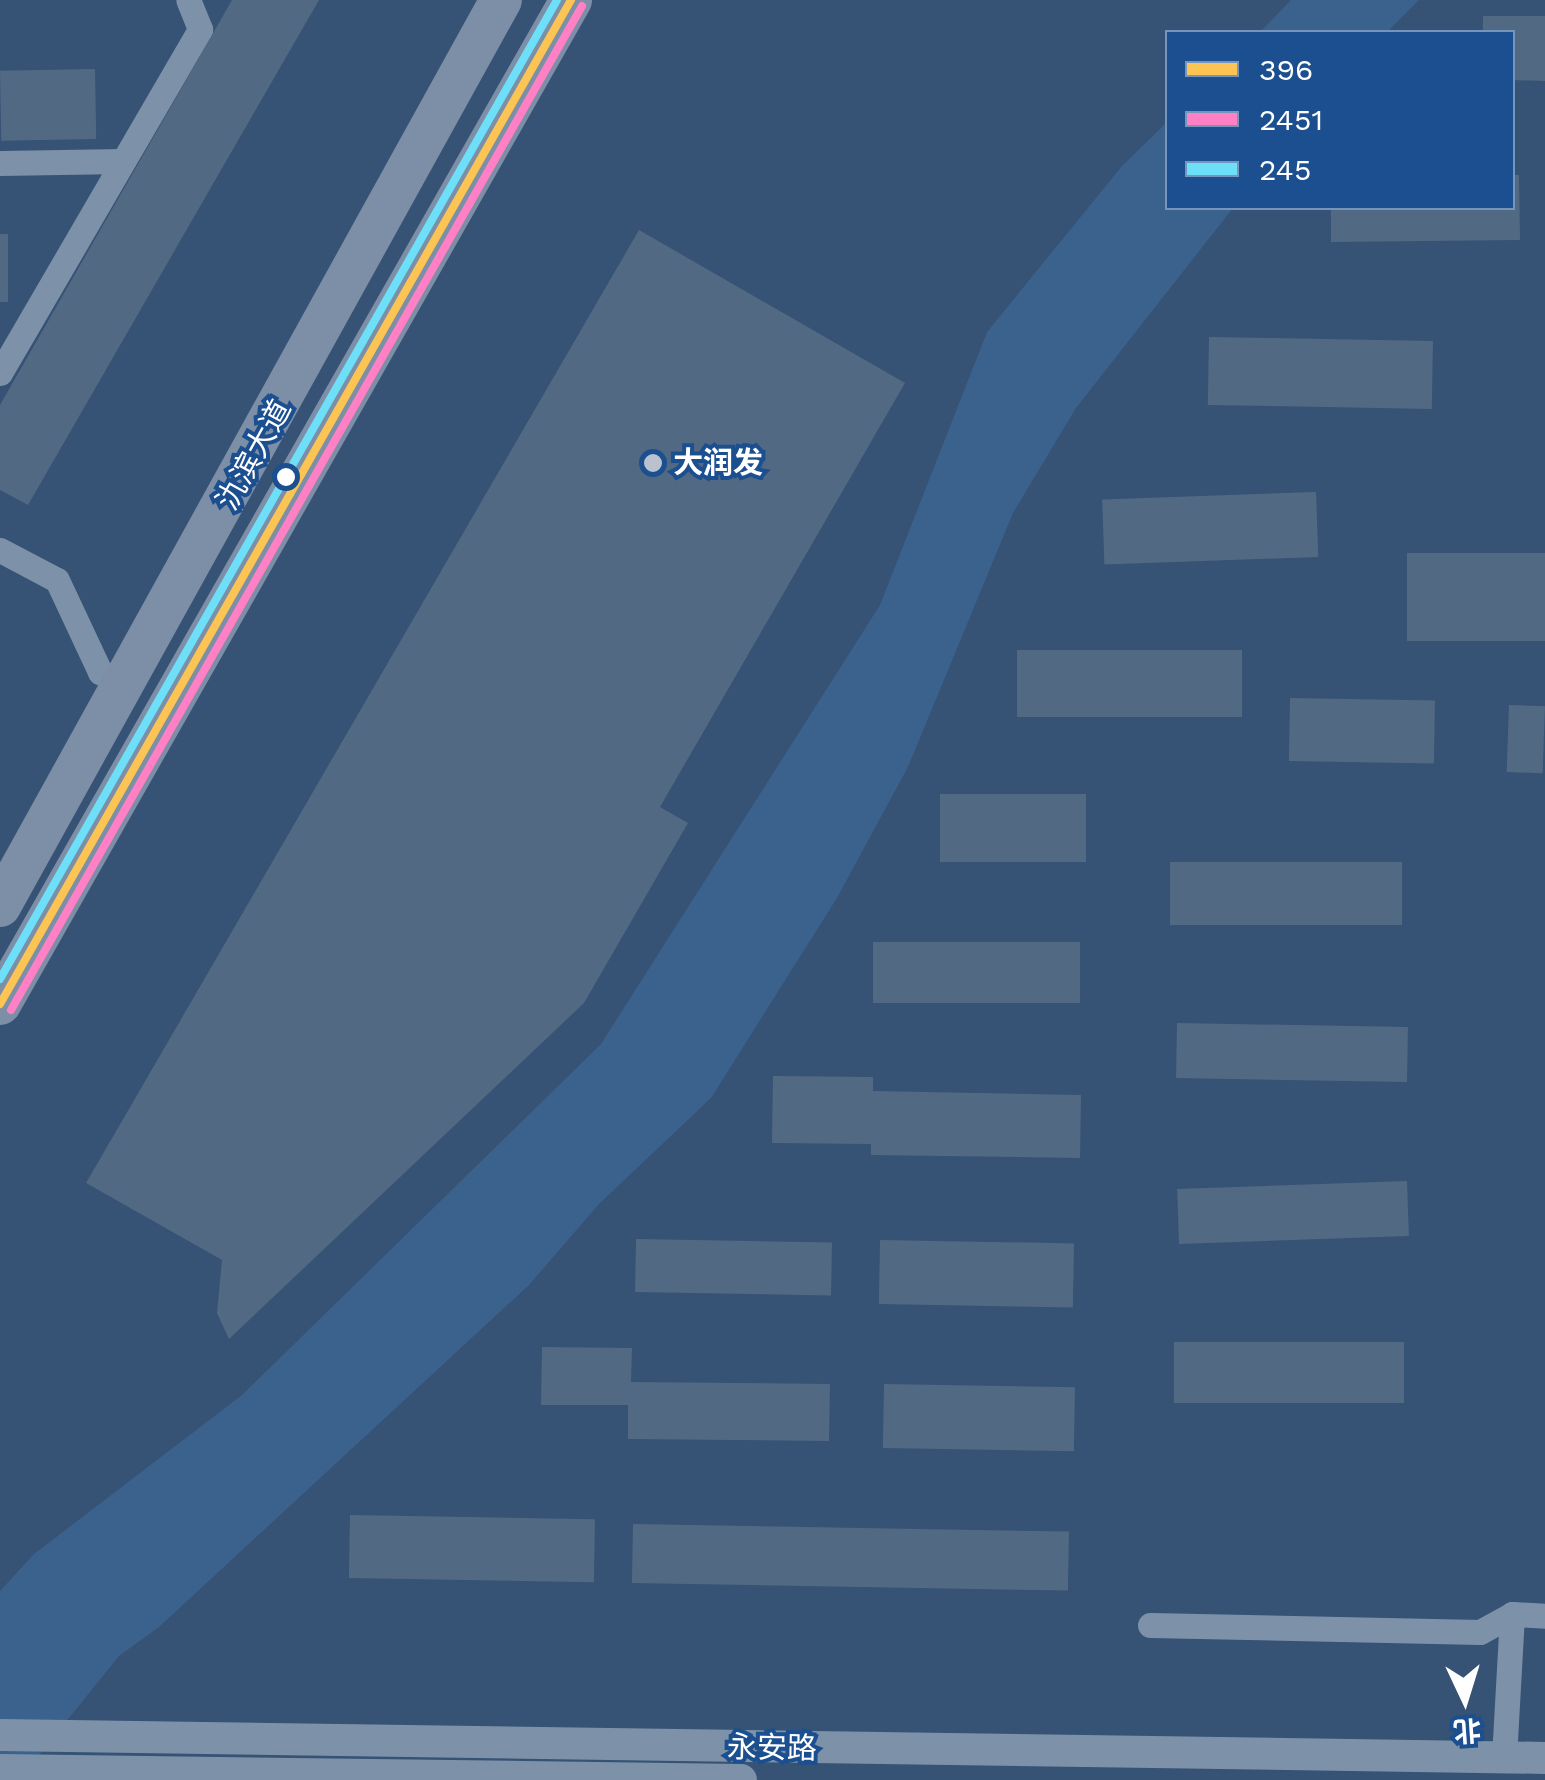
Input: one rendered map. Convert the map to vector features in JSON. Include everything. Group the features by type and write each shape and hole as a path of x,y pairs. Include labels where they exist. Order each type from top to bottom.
{"main road":[{"name":"氿滨大道","path":"0,906 127,684 501,0"},
{"name":"氿滨大道","path":"0,1004 572,0"}],"street":[{"path":"1,370 200,29 188,0"},
{"path":"0,163 123,162"},
{"path":"0,550 56,580 100,672 127,684"},
{"path":"1504,1758 1512,1614"},
{"path":"1150,1624 1480,1632 1512,1614 1545,1616"},
{"name":"永安路","path":"0,1735 1545,1758"},
{"name":"永安路","path":"0,1770 741,1780"}],"water":[{"path":"1291,0 1419,0 1389,30 1262,30"},
{"path":"1165,124 1165,210 1231,210 1076,408 1013,513 908,767 837,898 711,1098 599,1204 529,1285 159,1627 119,1656 19,1780 0,1780 0,1591 34,1554 242,1395 601,1044 880,605 987,332 1122,166"}],"building":[{"path":"232,0 319,0 28,505 0,490 0,405"},
{"path":"1483,16 1545,16 1545,81 1515,80 1515,30 1483,30"},
{"path":"95,69 96,139 1,141 0,71"},
{"path":"1515,175 1519,175 1520,240 1331,242 1331,210 1515,210"},
{"path":"639,230 905,383 660,807 688,823 584,1003 229,1339 217,1313 222,1260 86,1183"},
{"path":"0,234 8,234 8,302 0,302"},
{"path":"1209,337 1433,341 1432,409 1208,405"},
{"path":"1316,492 1318,557 1104,564 1102,499"},
{"path":"1407,553 1545,553 1545,641 1407,641"},
{"path":"1017,650 1242,650 1242,717 1017,717"},
{"path":"1290,698 1435,701 1434,764 1289,761"},
{"path":"1509,705 1545,706 1543,773 1507,772"},
{"path":"940,794 1086,794 1086,862 940,862"},
{"path":"1170,862 1402,862 1402,925 1170,925"},
{"path":"873,942 1080,942 1080,1003 873,1003"},
{"path":"1177,1023 1408,1027 1407,1082 1176,1078"},
{"path":"773,1076 873,1077 873,1091 1081,1095 1080,1158 871,1155 871,1144 772,1143"},
{"path":"1407,1181 1409,1236 1179,1244 1177,1189"},
{"path":"636,1239 832,1242 831,1295 635,1292"},
{"path":"880,1240 1074,1243 1073,1307 879,1304"},
{"path":"1174,1342 1404,1342 1404,1403 1174,1403"},
{"path":"542,1347 632,1348 631,1382 830,1384 829,1441 628,1439 628,1405 541,1405"},
{"path":"884,1384 1075,1387 1074,1451 883,1448"},
{"path":"350,1515 595,1519 594,1582 349,1578"},
{"path":"633,1524 1069,1532 1068,1591 632,1583"}],"transit line":[{"name":"245","path":"0,979 557,0"},
{"name":"396","path":"0,1004 571,0"},
{"name":"2451","path":"11,1010 582,6"}],"place":[{"name":"大润发","path":"653,463"}]}
